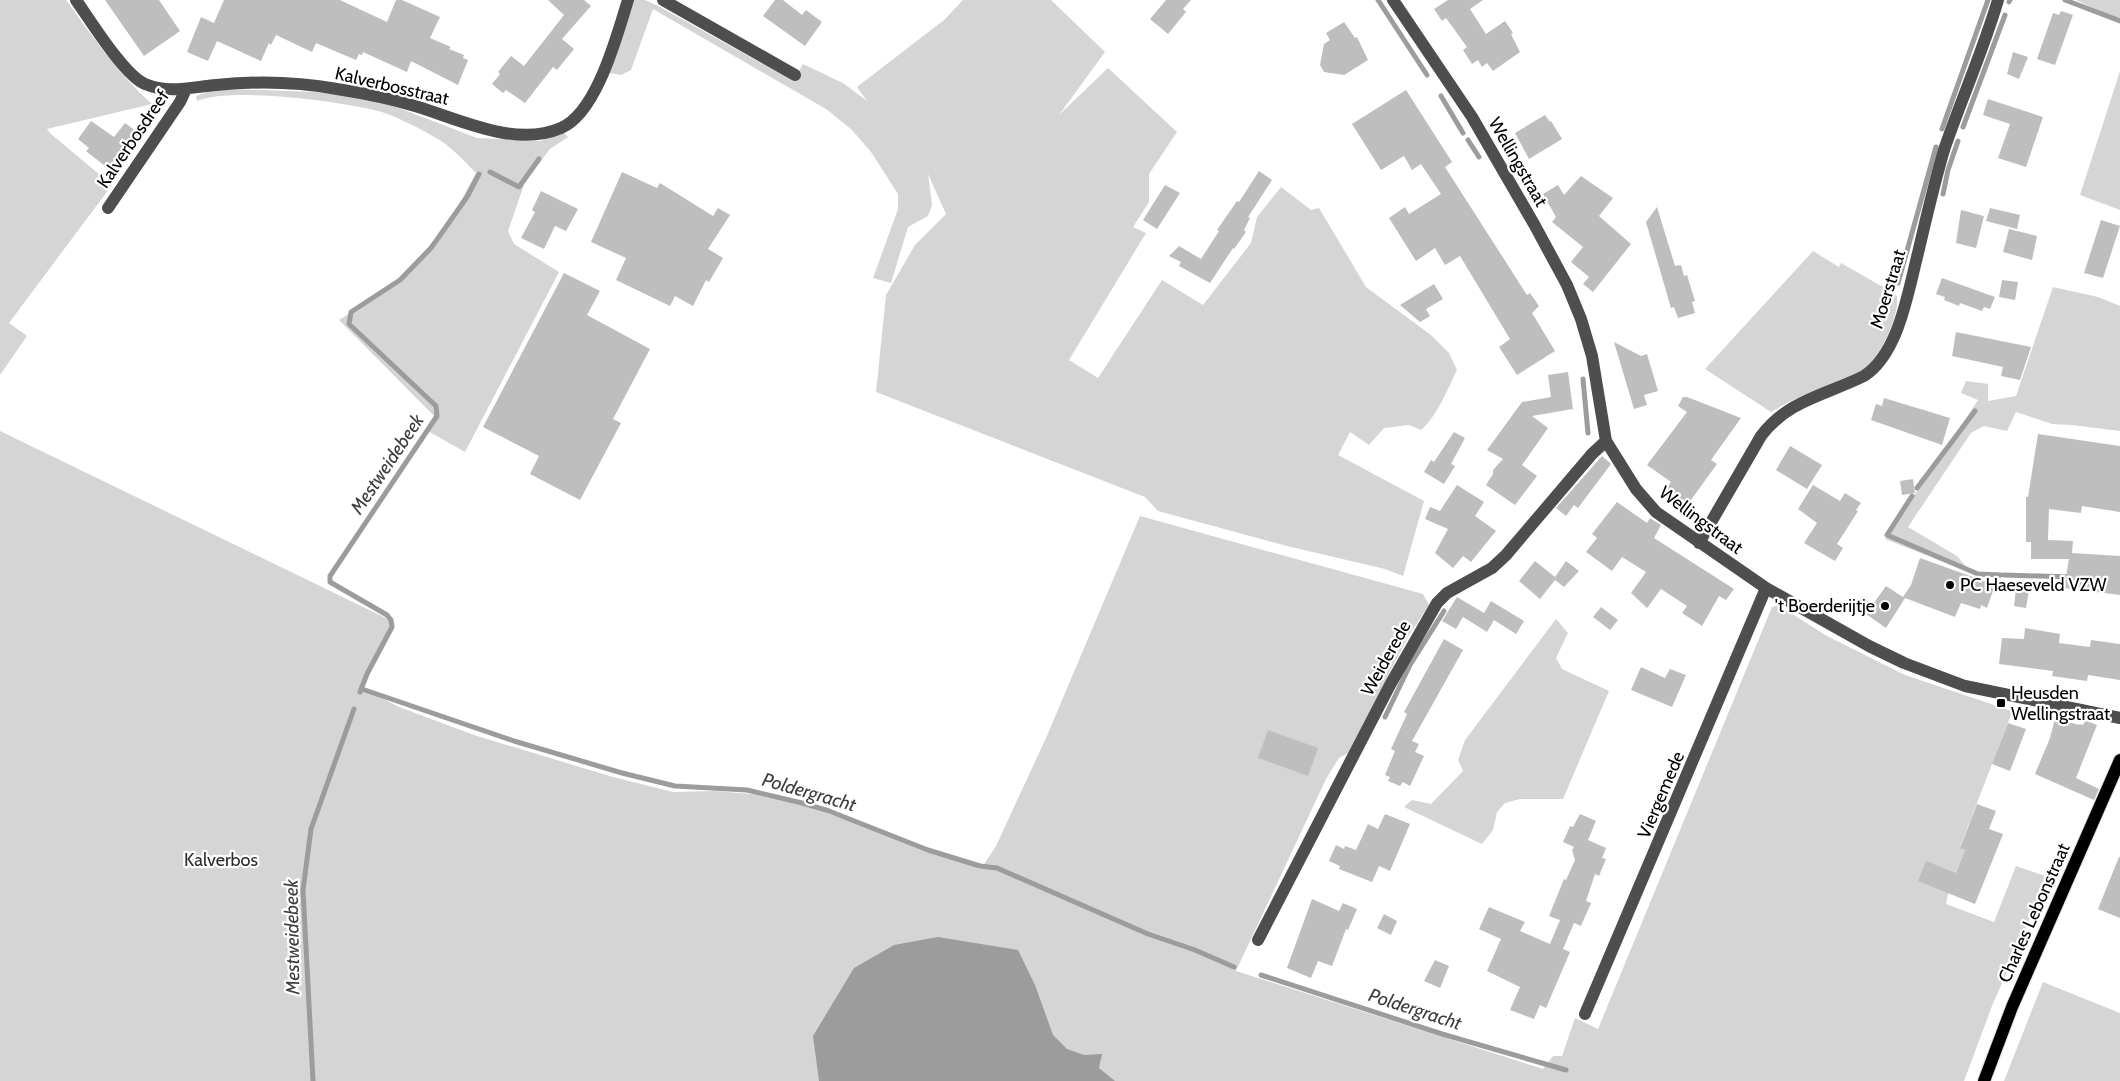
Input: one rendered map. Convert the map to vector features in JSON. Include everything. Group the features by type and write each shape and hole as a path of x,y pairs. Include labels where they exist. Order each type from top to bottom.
{"main road":[{"name":"Charles Lebonstraat","path":"1984,1081 2012,1007 2120,760"}],"street":[{"name":"Kalverbosstraat","path":"76,0 135,78 143,83 163,89 261,83 335,88 413,105 504,132 533,134 562,128 576,119 587,104 600,82 628,0"},
{"path":"663,0 795,75"},
{"name":"Wellingstraat","path":"1392,0 1472,117 1567,285 1581,319 1592,356 1606,441 1636,489 1656,512 1766,588 1875,649 1904,663 1965,686 2120,718"},
{"name":"Moerstraat","path":"1699,543 1761,436 1772,421 1793,406 1864,376 1882,358 1905,306 1944,153 1998,0"},
{"name":"Kalverbosdreef","path":"108,208 180,102 186,89"},
{"name":"Weiderede","path":"1258,940 1390,685 1437,603 1447,593 1492,568 1506,555 1592,454 1606,441"},
{"name":"Viergemede","path":"1585,1014 1766,588"}],"green space":[{"path":"0,0 66,0 117,68 152,104 47,129 112,185 9,323 27,336 0,375"},
{"path":"633,0 645,0 660,7 793,81 803,64 843,83 867,101 857,87 944,20 963,0 1051,0 1105,52 1059,115 1108,68 1177,132 1149,174 1149,202 1133,227 1146,233 1069,360 1098,378 1162,280 1203,305 1251,243 1257,217 1281,187 1311,210 1319,208 1366,287 1431,335 1449,353 1457,370 1437,410 1421,430 1409,425 1384,428 1369,445 1350,432 1338,455 1424,501 1403,576 1385,569 1287,546 1158,511 1145,497 876,392 886,295 915,245 946,214 928,174 932,205 928,216 908,227 891,283 873,278 898,209 898,194 871,152 852,130 826,109 653,9 631,70 621,75 608,73"},
{"path":"2076,0 2120,0 2120,21 2080,2"},
{"path":"2120,71 2120,210 2080,195"},
{"path":"213,90 316,92 362,98 399,108 477,138 540,141 564,133 568,137 550,149 525,182 508,231 514,244 559,272 465,452 426,430 435,417 339,320 387,290 445,230 476,173 442,141 391,115 378,111 338,103 259,95 213,97 197,101 196,96"},
{"path":"1813,251 1839,267 1841,263 1897,296 1895,315 1880,350 1866,368 1855,375 1810,392 1771,412 1705,369"},
{"path":"2053,287 2098,297 2120,306 2120,431 2052,424 2016,412 2007,431 1984,426 1971,433 1908,527 1957,556 1971,573 1885,539 1978,400 1961,393 1966,381 1988,384 1988,401 2016,396"},
{"name":"Kalverbos","path":"0,431 392,621 362,688 399,707 474,735 613,777 673,792 715,791 764,795 891,834 981,869 996,846 1046,738 1140,516 1423,594 1429,605 1409,635 1348,753 1339,758 1326,779 1236,971 1543,1069 1553,1056 1562,1056 1575,1018 1598,1029 1772,607 1778,605 1827,636 1905,675 2009,710 2014,707 1960,847 1965,850 1946,904 1994,922 2016,866 2048,877 1992,1006 1964,1081 0,1081"},
{"path":"1556,619 1568,633 1556,658 1562,669 1609,691 1563,799 1520,799 1505,803 1497,812 1493,830 1482,844 1404,807 1412,800 1431,804 1463,771 1458,760 1465,740"},
{"path":"2043,982 2120,1013 2120,1081 2004,1081"}],"shaded area":[{"path":"938,937 1018,950 1035,985 1053,1035 1067,1049 1084,1055 1102,1054 1099,1068 1115,1081 819,1081 813,1036 854,968 894,945"}],"building":[{"path":"105,0 159,0 180,31 144,56"},
{"path":"224,0 340,0 387,22 396,0 402,0 440,17 430,38 451,47 449,49 464,55 463,58 468,60 458,85 411,61 407,72 363,52 362,55 359,54 356,60 316,43 312,52 276,35 271,45 269,43 261,61 217,41 208,61 187,52 201,17 214,23"},
{"path":"548,0 584,0 591,6 562,39 574,49 557,70 553,67 525,103 506,90 503,93 492,84 500,74 498,72 511,56 524,66 564,15"},
{"path":"775,0 783,0 802,15 806,10 822,22 805,46 763,16"},
{"path":"1166,0 1191,0 1183,9 1186,12 1168,34 1150,19"},
{"path":"1448,0 1483,0 1470,9 1486,34 1505,21 1513,33 1511,34 1520,52 1493,71 1487,63 1482,67 1478,60 1472,64 1463,50 1467,47 1446,18 1442,21 1434,9"},
{"path":"2061,11 2073,15 2055,65 2037,59 2053,13 2059,15"},
{"path":"1344,22 1355,38 1357,37 1368,60 1344,75 1324,72 1320,65 1324,44 1330,40 1326,33"},
{"path":"2013,52 2028,57 2019,79 2007,74"},
{"path":"1406,90 1452,162 1445,167 1527,295 1530,293 1539,306 1532,313 1555,351 1517,375 1499,347 1510,339 1460,256 1445,265 1435,248 1416,261 1389,218 1405,207 1409,214 1441,194 1421,164 1412,170 1404,156 1381,170 1352,124"},
{"path":"1988,99 2043,117 2026,167 1998,158 2010,124 1983,115"},
{"path":"1545,115 1562,139 1529,159 1515,133"},
{"path":"91,121 114,137 125,123 141,135 114,173 86,151 89,148 78,139"},
{"path":"1259,171 1272,180 1248,217 1250,218 1244,230 1246,232 1210,283 1179,266 1181,262 1169,256 1179,246 1201,259 1219,231 1217,230 1237,201 1239,202"},
{"path":"622,172 657,188 660,183 713,216 718,208 730,215 708,249 723,258 709,282 706,280 693,306 675,296 670,306 616,280 626,258 591,242"},
{"path":"1581,176 1613,198 1599,216 1631,244 1593,292 1583,284 1589,277 1571,262 1583,247 1552,222 1556,217 1543,194 1558,185 1564,195"},
{"path":"1165,185 1180,193 1157,229 1143,220"},
{"path":"541,191 578,209 566,231 555,226 544,249 521,238 535,212 532,210"},
{"path":"1657,207 1675,266 1681,265 1684,276 1687,275 1695,301 1692,302 1695,313 1678,318 1674,307 1671,308 1646,222"},
{"path":"1990,208 2020,215 2017,229 1986,221"},
{"path":"1961,210 1984,216 1976,248 1956,243"},
{"path":"2101,220 2120,226 2103,278 2084,273"},
{"path":"2009,229 2037,236 2032,260 2003,252"},
{"path":"564,273 600,291 587,315 650,349 613,419 621,423 580,500 530,474 539,456 483,427"},
{"path":"1942,278 1995,297 1990,309 1984,307 1982,311 1960,303 1959,306 1944,300 1945,297 1936,294"},
{"path":"2002,280 2018,282 2015,300 1999,297"},
{"path":"1434,284 1443,299 1426,309 1430,316 1420,322 1400,305"},
{"path":"1956,332 2031,347 2020,380 2001,376 2003,367 1952,356"},
{"path":"1614,342 1641,356 1647,354 1658,391 1644,395 1647,405 1634,409"},
{"path":"1568,372 1573,409 1532,416 1548,428 1522,465 1537,476 1515,505 1486,485 1493,474 1493,470 1503,459 1487,450 1522,402 1551,397 1548,375"},
{"path":"1683,397 1741,418 1711,460 1717,464 1688,504 1682,499 1680,502 1665,492 1671,482 1647,465 1687,412 1678,406"},
{"path":"1884,398 1950,418 1942,445 1871,420 1876,404 1882,406"},
{"path":"1454,432 1465,438 1451,464 1455,466 1444,484 1424,472 1431,460 1434,462"},
{"path":"2038,434 2120,446 2120,512 2082,506 2081,513 2049,509 2048,540 2073,541 2072,553 2120,556 2120,595 2064,588 2069,559 2031,559 2031,542 2026,542 2026,497 2028,497"},
{"path":"1790,446 1822,465 1807,489 1776,470"},
{"path":"1602,456 1611,464 1578,508 1574,505 1566,516 1556,508"},
{"path":"1913,479 1915,493 1902,495 1900,481"},
{"path":"1457,485 1484,502 1475,516 1496,531 1471,562 1463,556 1453,568 1435,553 1448,529 1425,519 1430,507 1440,511"},
{"path":"1813,485 1840,501 1845,493 1861,503 1837,544 1843,548 1835,561 1804,543 1817,523 1798,509"},
{"path":"1617,502 1647,523 1650,518 1661,525 1654,538 1734,589 1726,600 1719,596 1702,626 1682,613 1687,606 1661,589 1647,608 1631,593 1646,572 1622,557 1612,571 1586,552 1597,538 1592,534"},
{"path":"1920,558 1995,585 1987,608 1981,605 1980,609 1961,603 1955,617 1905,598 1886,628 1866,614 1886,586 1903,597 1911,585"},
{"path":"1535,561 1555,577 1566,561 1579,571 1564,587 1555,580 1540,599 1519,581"},
{"path":"2016,588 2029,590 2026,608 2014,606"},
{"path":"1457,597 1484,613 1491,601 1524,621 1516,634 1494,620 1487,632 1463,617 1456,629 1442,621"},
{"path":"1601,607 1618,620 1610,630 1593,617"},
{"path":"2025,628 2060,634 2059,643 2090,647 2091,640 2120,644 2120,680 2088,675 2087,681 2052,676 2053,671 1999,664 2002,638 2024,639"},
{"path":"1444,639 1463,650 1412,741 1419,744 1415,752 1424,756 1410,786 1403,782 1400,786 1388,781 1390,777 1385,775 1395,751 1391,749 1407,714 1404,712"},
{"path":"1641,667 1665,678 1670,669 1686,675 1672,707 1631,690"},
{"path":"2055,718 2079,725 2083,725 2085,720 2097,725 2076,778 2099,789 2094,800 2035,774 2050,738"},
{"path":"2008,723 2026,729 2010,771 1992,764"},
{"path":"1268,730 1318,748 1308,776 1258,758"},
{"path":"1977,804 1996,811 1989,829 2003,834 1975,904 1918,881 1926,861 1956,873 1965,850 1960,848"},
{"path":"1385,814 1410,824 1390,871 1379,866 1372,882 1339,869 1340,866 1329,861 1336,845 1344,849 1345,846 1356,850 1368,824 1378,829"},
{"path":"1580,814 1596,821 1588,840 1606,848 1602,858 1606,859 1599,876 1595,874 1586,901 1591,903 1581,926 1574,923 1563,949 1570,952 1546,1008 1540,1005 1534,1019 1510,1010 1520,987 1487,971 1501,939 1479,929 1489,907 1525,922 1520,931 1550,944 1560,920 1549,916 1564,879 1566,880 1575,860 1572,850 1574,847 1563,842 1570,826 1573,827"},
{"path":"2120,857 2120,918 2098,909"},
{"path":"1312,899 1339,911 1343,903 1357,909 1348,930 1346,929 1332,966 1318,961 1311,978 1287,968"},
{"path":"1384,914 1397,921 1391,935 1377,928"},
{"path":"1435,960 1449,966 1440,988 1424,981"}],"waterway":[{"path":"1378,0 1427,75"},
{"path":"1942,129 1988,0"},
{"path":"2065,0 2120,21"},
{"path":"1963,127 2005,15"},
{"path":"1441,96 1463,133"},
{"path":"1468,140 1479,157"},
{"path":"1943,194 1948,170 1958,141"},
{"path":"1898,283 1936,147"},
{"name":"Mestweidebeek","path":"490,172 519,187 539,159"},
{"name":"Mestweidebeek","path":"360,692 367,674 392,627 391,620 387,615 330,582 330,576 437,416 436,406 349,324 351,312 400,280 431,248 467,197 479,174"},
{"path":"1583,379 1588,433"},
{"path":"1917,488 1975,411"},
{"path":"1912,496 1887,535 1978,574 2001,575"},
{"path":"2004,575 2071,577"},
{"path":"1385,717 1410,665 1444,611"},
{"name":"Poldergracht","path":"362,689 514,741 622,773 675,786 747,790 829,811 928,850 980,866 997,868 1148,934 1195,950 1234,967"},
{"name":"Mestweidebeek","path":"313,1081 303,890 311,829 354,709"},
{"name":"Poldergracht","path":"1261,975 1442,1034 1566,1070"}],"place":[{"name":"PC Haeseveld VZW","path":"1950,585"},
{"name":"'t Boerderijtje","path":"1885,606"},
{"name":"Heusden Wellingstraat","path":"2001,703"}]}
